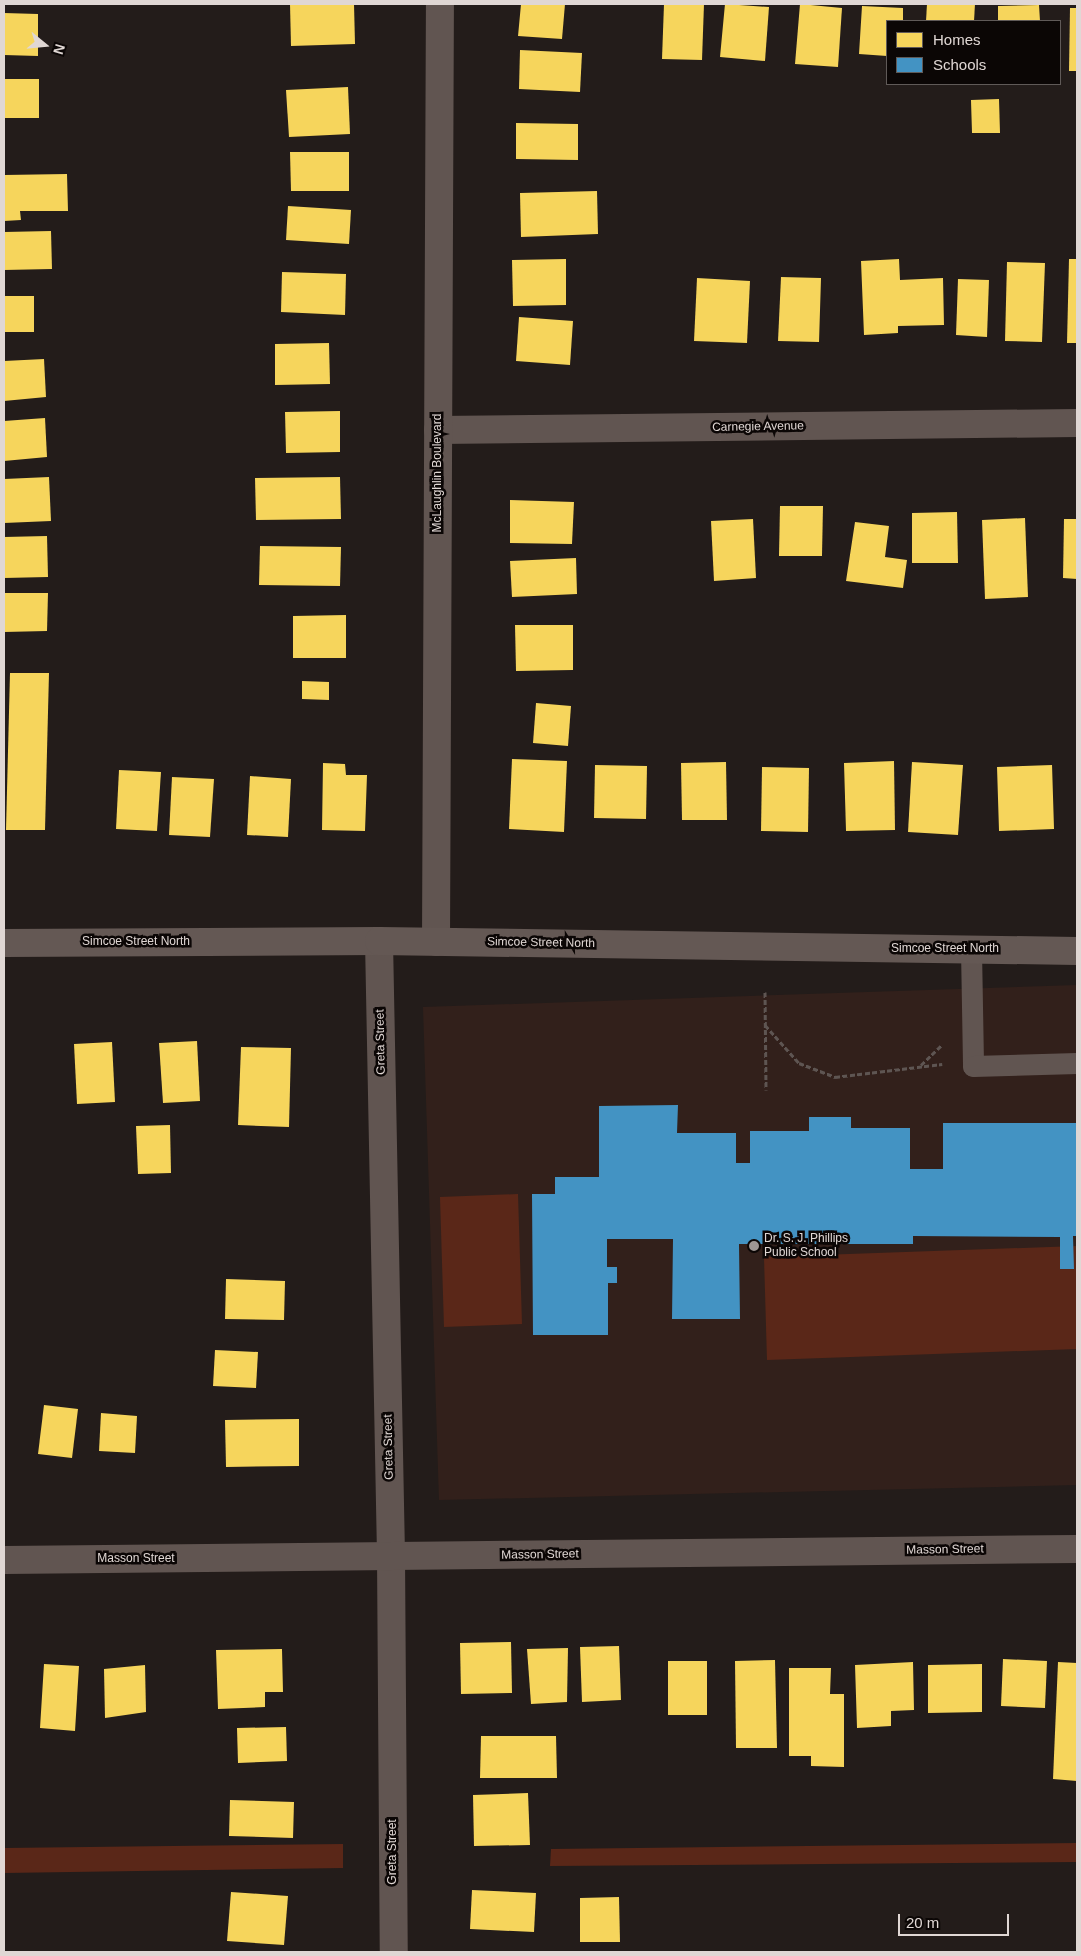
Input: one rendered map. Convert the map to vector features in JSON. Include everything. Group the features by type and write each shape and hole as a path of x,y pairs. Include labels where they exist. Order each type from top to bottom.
{"main road":[{"name":"Simcoe Street North","path":"4,943 379,941 1077,951"}],"street":[{"name":"McLaughlin Boulevard","path":"436,942 440,4"},
{"name":"Carnegie Avenue","path":"438,430 1077,423"},
{"name":"Greta Street","path":"379,941 391,1556 394,1952"},
{"name":"Masson Street","path":"4,1560 1077,1549"}],"lane":[{"path":"971,949 973,1066 1077,1063"}],"path":[{"path":"765,992 766,1090"},
{"path":"765,1025 799,1064 835,1077 945,1063"},
{"path":"920,1066 940,1048 944,1041"}],"shaded area":[{"name":"Dr. S. J. Phillips Public School","path":"1077,985 1077,1485 439,1500 423,1007"},
{"path":"518,1194 522,1324 444,1327 440,1197"},
{"path":"1077,1246 1077,1349 767,1360 764,1257"},
{"path":"1077,1843 1077,1862 550,1866 551,1849"},
{"path":"343,1844 343,1868 4,1873 4,1848"}],"building: Homes":[{"path":"290,4 354,4 355,44 291,46"},
{"path":"521,4 565,4 562,39 518,36"},
{"path":"664,4 704,4 702,60 662,59"},
{"path":"725,4 769,7 765,61 720,57"},
{"path":"800,4 842,8 838,67 795,64"},
{"path":"927,4 975,4 974,20 926,20"},
{"path":"1039,5 1040,20 998,20 998,6"},
{"path":"862,6 903,8 903,20 886,20 886,56 859,54"},
{"path":"1070,8 1077,8 1077,71 1069,71"},
{"path":"4,13 38,14 38,56 4,55"},
{"path":"520,50 582,53 580,92 519,89"},
{"path":"4,79 39,79 39,118 4,118"},
{"path":"348,87 350,134 289,137 286,90"},
{"path":"999,99 1000,133 972,133 971,100"},
{"path":"516,123 578,124 578,160 516,159"},
{"path":"290,152 349,152 349,191 291,191"},
{"path":"67,174 68,211 20,211 21,220 4,221 4,175"},
{"path":"597,191 598,234 521,237 520,193"},
{"path":"288,206 351,210 349,244 286,240"},
{"path":"51,231 52,269 4,270 4,232"},
{"path":"566,259 566,305 513,306 512,260"},
{"path":"899,259 900,280 943,278 944,325 898,326 898,333 864,335 861,261"},
{"path":"1069,259 1077,259 1077,343 1067,343"},
{"path":"1007,262 1045,263 1042,342 1005,341"},
{"path":"282,272 346,274 345,315 281,312"},
{"path":"781,277 821,278 819,342 778,341"},
{"path":"697,278 750,281 747,343 694,341"},
{"path":"958,279 989,280 987,337 956,335"},
{"path":"4,296 34,296 34,332 4,332"},
{"path":"519,317 573,321 570,365 516,361"},
{"path":"329,343 330,384 275,385 275,344"},
{"path":"44,359 46,397 4,401 4,361"},
{"path":"340,411 340,452 286,453 285,412"},
{"path":"45,418 47,457 4,461 4,421"},
{"path":"49,477 51,521 4,523 4,479"},
{"path":"340,477 341,519 256,520 255,478"},
{"path":"510,500 574,502 572,544 510,543"},
{"path":"780,506 823,506 822,556 779,556"},
{"path":"957,512 958,563 912,563 912,513"},
{"path":"1025,518 1028,597 985,599 982,520"},
{"path":"753,519 756,578 714,581 711,521"},
{"path":"1064,519 1077,519 1077,579 1063,578"},
{"path":"855,522 889,526 885,557 907,560 903,588 846,581"},
{"path":"47,536 48,577 4,578 4,537"},
{"path":"260,546 341,547 340,586 259,585"},
{"path":"576,558 577,594 512,597 510,561"},
{"path":"4,593 48,593 47,631 4,632"},
{"path":"346,615 346,658 293,658 293,616"},
{"path":"515,625 573,625 573,670 516,671"},
{"path":"10,673 49,673 45,830 6,830"},
{"path":"302,681 329,682 329,700 302,699"},
{"path":"536,703 571,706 568,746 533,743"},
{"path":"512,759 567,761 564,832 509,829"},
{"path":"894,761 895,830 846,831 844,763"},
{"path":"726,762 727,820 682,820 681,763"},
{"path":"912,762 963,765 958,835 908,832"},
{"path":"323,763 345,764 346,775 367,775 365,831 322,830"},
{"path":"595,765 647,766 646,819 594,818"},
{"path":"1052,765 1054,829 999,831 997,767"},
{"path":"762,767 809,768 808,832 761,831"},
{"path":"119,770 161,772 157,831 116,829"},
{"path":"250,776 291,779 288,837 247,835"},
{"path":"172,777 214,779 210,837 169,835"},
{"path":"197,1041 200,1101 163,1103 159,1043"},
{"path":"112,1042 115,1102 77,1104 74,1044"},
{"path":"241,1047 291,1048 289,1127 238,1125"},
{"path":"170,1125 171,1173 138,1174 136,1126"},
{"path":"226,1279 285,1281 284,1320 225,1319"},
{"path":"215,1350 258,1352 256,1388 213,1386"},
{"path":"44,1405 78,1409 72,1458 38,1454"},
{"path":"101,1413 137,1416 135,1453 99,1451"},
{"path":"299,1419 299,1466 226,1467 225,1420"},
{"path":"511,1642 512,1693 461,1694 460,1643"},
{"path":"619,1646 621,1700 582,1702 580,1647"},
{"path":"568,1648 567,1702 531,1704 527,1649"},
{"path":"282,1649 283,1692 265,1692 265,1707 218,1709 216,1650"},
{"path":"1003,1659 1047,1661 1045,1708 1001,1706"},
{"path":"775,1660 777,1748 736,1748 735,1661"},
{"path":"668,1661 707,1661 707,1715 668,1715"},
{"path":"913,1662 914,1710 891,1711 891,1726 857,1728 855,1665"},
{"path":"1058,1662 1077,1663 1077,1781 1053,1779"},
{"path":"44,1664 79,1666 75,1731 40,1728"},
{"path":"982,1664 982,1712 928,1713 928,1665"},
{"path":"145,1665 146,1712 105,1718 104,1669"},
{"path":"789,1668 831,1668 830,1694 844,1694 844,1767 811,1766 811,1756 789,1756"},
{"path":"286,1727 287,1761 238,1763 237,1728"},
{"path":"481,1736 556,1736 557,1778 480,1778"},
{"path":"528,1793 530,1845 474,1846 473,1795"},
{"path":"230,1800 294,1802 293,1838 229,1836"},
{"path":"472,1890 536,1893 534,1932 470,1929"},
{"path":"231,1892 288,1896 284,1945 227,1941"},
{"path":"619,1897 620,1942 580,1942 580,1898"}],"building: Schools":[{"path":"678,1105 677,1133 736,1133 736,1163 750,1163 750,1131 809,1131 809,1117 851,1117 851,1128 910,1128 910,1169 943,1169 943,1123 1077,1123 1077,1236 1073,1236 1074,1269 1060,1269 1060,1237 913,1236 913,1244 739,1244 740,1319 672,1319 673,1239 607,1239 607,1267 617,1267 617,1283 608,1283 608,1335 533,1335 532,1194 555,1194 555,1177 599,1177 599,1106"}],"place":[{"name":"Dr. S. J. Phillips Public School","path":"754,1246"}]}
